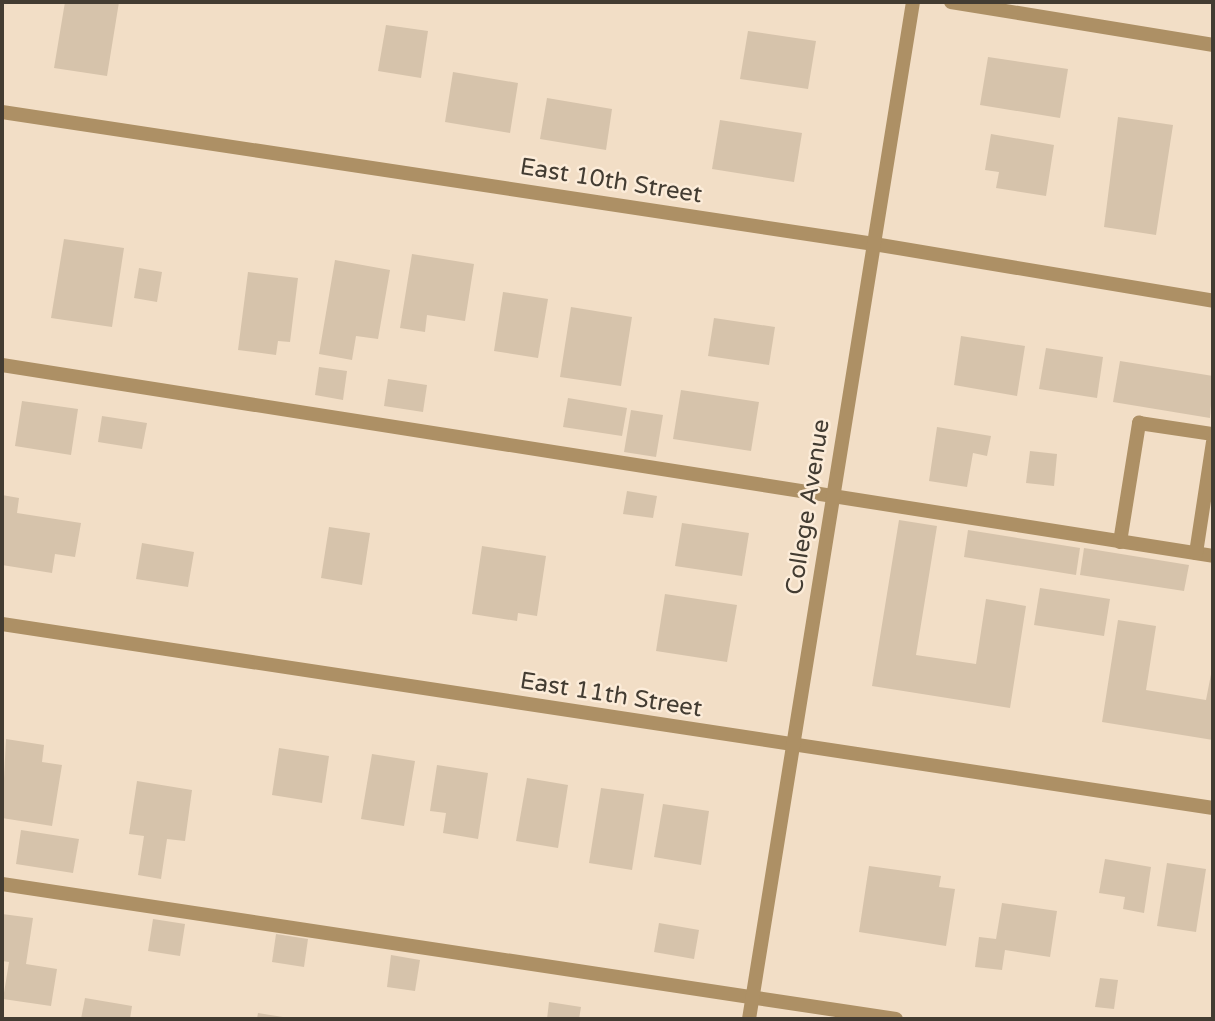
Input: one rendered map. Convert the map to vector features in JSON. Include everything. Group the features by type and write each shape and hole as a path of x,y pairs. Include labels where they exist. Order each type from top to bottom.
{"street":[{"name":"College Avenue","path":"749,1019 913,2"},
{"path":"951,2 1213,45"},
{"name":"East 10th Street","path":"2,112 874,244 1213,301"},
{"path":"2,365 1213,556"},
{"path":"1120,542 1139,423 1213,433"},
{"path":"1196,553 1213,442"},
{"name":"East 11th Street","path":"2,624 1213,808"},
{"path":"2,884 896,1019"}],"building":[{"path":"65,2 119,2 107,76 54,68"},
{"path":"386,25 428,31 421,78 378,71"},
{"path":"748,31 816,41 808,89 740,79"},
{"path":"988,57 1068,69 1060,118 980,105"},
{"path":"453,72 518,83 510,133 445,122"},
{"path":"547,98 612,109 606,150 540,139"},
{"path":"1118,117 1173,125 1156,235 1104,227"},
{"path":"720,120 802,133 794,182 712,169"},
{"path":"991,134 1054,145 1046,196 996,188 999,172 985,170"},
{"path":"64,239 124,248 112,327 51,318"},
{"path":"412,254 474,264 465,321 427,315 425,332 400,328"},
{"path":"335,260 390,270 378,339 356,336 352,360 319,354"},
{"path":"139,268 162,272 157,302 134,298"},
{"path":"248,272 298,278 290,342 278,341 276,355 238,350"},
{"path":"503,292 548,299 538,358 494,351"},
{"path":"571,307 632,317 621,386 560,377"},
{"path":"714,318 775,327 769,365 708,356"},
{"path":"961,336 1025,346 1017,396 954,385"},
{"path":"1046,348 1103,357 1097,398 1039,389"},
{"path":"1120,361 1213,376 1210,418 1113,402"},
{"path":"319,367 347,371 343,400 315,395"},
{"path":"388,379 427,385 423,412 384,406"},
{"path":"681,390 759,402 751,451 673,439"},
{"path":"568,398 627,408 622,436 563,427"},
{"path":"22,401 78,409 71,455 15,446"},
{"path":"631,410 663,415 656,457 624,452"},
{"path":"102,416 147,423 142,449 98,442"},
{"path":"937,427 991,436 987,456 973,453 967,487 929,481"},
{"path":"1030,451 1057,454 1054,486 1026,483"},
{"path":"627,491 657,496 653,518 623,514"},
{"path":"2,495 19,498 17,513 81,523 75,557 55,554 52,573 2,565"},
{"path":"899,520 937,526 916,655 976,664 986,599 1026,606 1010,708 872,686"},
{"path":"682,523 749,533 742,576 675,566"},
{"path":"329,527 370,533 362,585 321,578"},
{"path":"968,530 1080,548 1076,575 964,557"},
{"path":"142,543 194,552 188,587 136,579"},
{"path":"482,546 546,556 537,616 518,613 517,621 472,614"},
{"path":"1084,548 1189,565 1184,591 1080,575"},
{"path":"1040,588 1110,599 1104,636 1034,625"},
{"path":"665,594 737,605 727,662 656,651"},
{"path":"1118,620 1156,626 1146,690 1206,700 1213,664 1213,740 1102,722"},
{"path":"6,739 44,745 42,762 62,765 52,826 2,818"},
{"path":"279,748 329,756 322,803 272,795"},
{"path":"372,754 415,761 404,826 361,819"},
{"path":"437,765 488,773 478,839 443,833 446,813 430,811"},
{"path":"527,778 568,785 558,848 516,841"},
{"path":"137,781 192,790 185,841 167,839 161,879 138,875 144,836 129,834"},
{"path":"601,788 644,794 632,870 589,863"},
{"path":"663,804 709,811 701,865 654,857"},
{"path":"21,830 79,839 73,873 16,864"},
{"path":"1105,859 1151,867 1144,913 1123,909 1125,897 1099,893"},
{"path":"1167,863 1206,869 1196,932 1157,926"},
{"path":"869,866 941,876 939,887 955,889 946,946 859,932"},
{"path":"1002,903 1057,911 1050,957 1005,950 1002,970 975,967 979,937 996,939"},
{"path":"2,914 33,918 26,964 57,969 51,1006 3,999 9,962 2,961"},
{"path":"153,919 185,924 180,956 148,951"},
{"path":"659,923 699,930 694,959 654,952"},
{"path":"276,934 308,939 304,967 272,962"},
{"path":"391,955 420,960 415,991 387,987"},
{"path":"1100,978 1118,980 1114,1009 1095,1007"},
{"path":"85,998 132,1006 130,1019 81,1019"},
{"path":"549,1002 581,1007 579,1019 547,1019"},
{"path":"258,1013 289,1018 289,1019 257,1019"}]}
